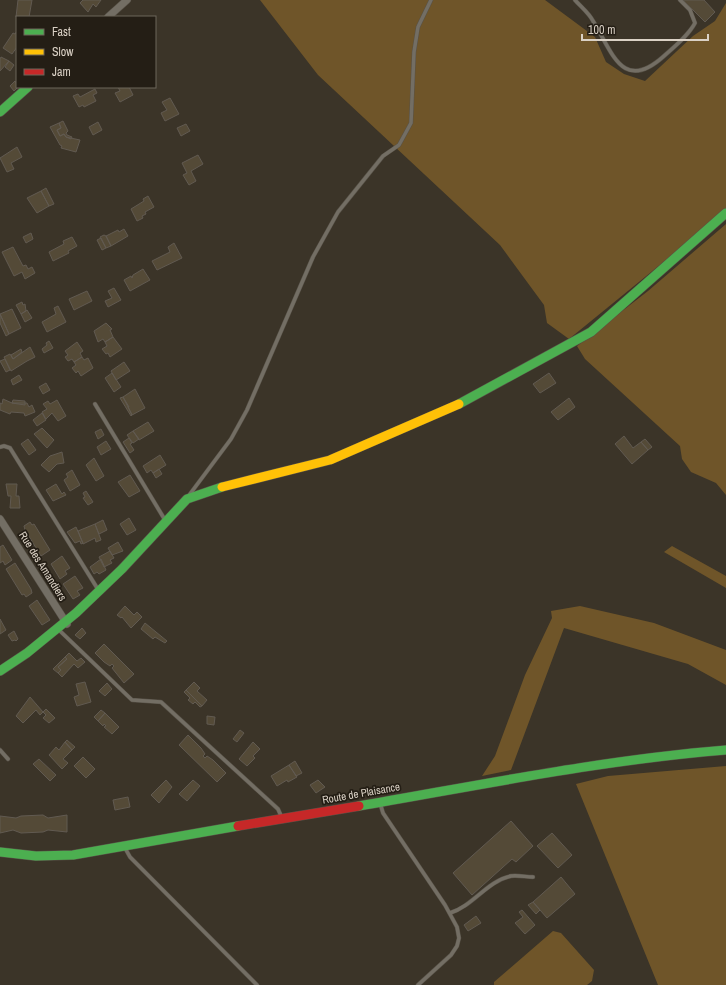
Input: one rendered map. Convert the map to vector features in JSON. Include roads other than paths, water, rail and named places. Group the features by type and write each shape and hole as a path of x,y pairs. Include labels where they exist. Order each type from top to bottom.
{"street":[{"path":"109,16 127,0"},
{"path":"0,112 27,88"},
{"path":"0,671 63,627 100,592 187,498 210,490 330,460 453,407 591,332 726,213"},
{"name":"Rue des Amandiers","path":"0,519 63,627"},
{"name":"Route de Plaisance","path":"0,852 60,856 617,761 662,755 726,750"}],"lane":[{"path":"187,498 231,438 247,410 313,257 338,212 383,156 399,145 411,123 414,52 418,27 431,0"},
{"path":"575,0 592,19 618,64 627,69 641,70 654,64 690,31 695,23 690,10 680,0"},
{"path":"95,404 166,521"},
{"path":"0,447 4,446 10,448 100,592"},
{"path":"63,627 132,700 161,702 278,809 282,819"},
{"path":"0,750 8,759"},
{"path":"379,802 383,813 450,913 457,927 459,938 452,955 418,985"},
{"path":"124,846 130,857 257,985"},
{"path":"450,913 461,910 496,882 512,876 533,877"}]}
